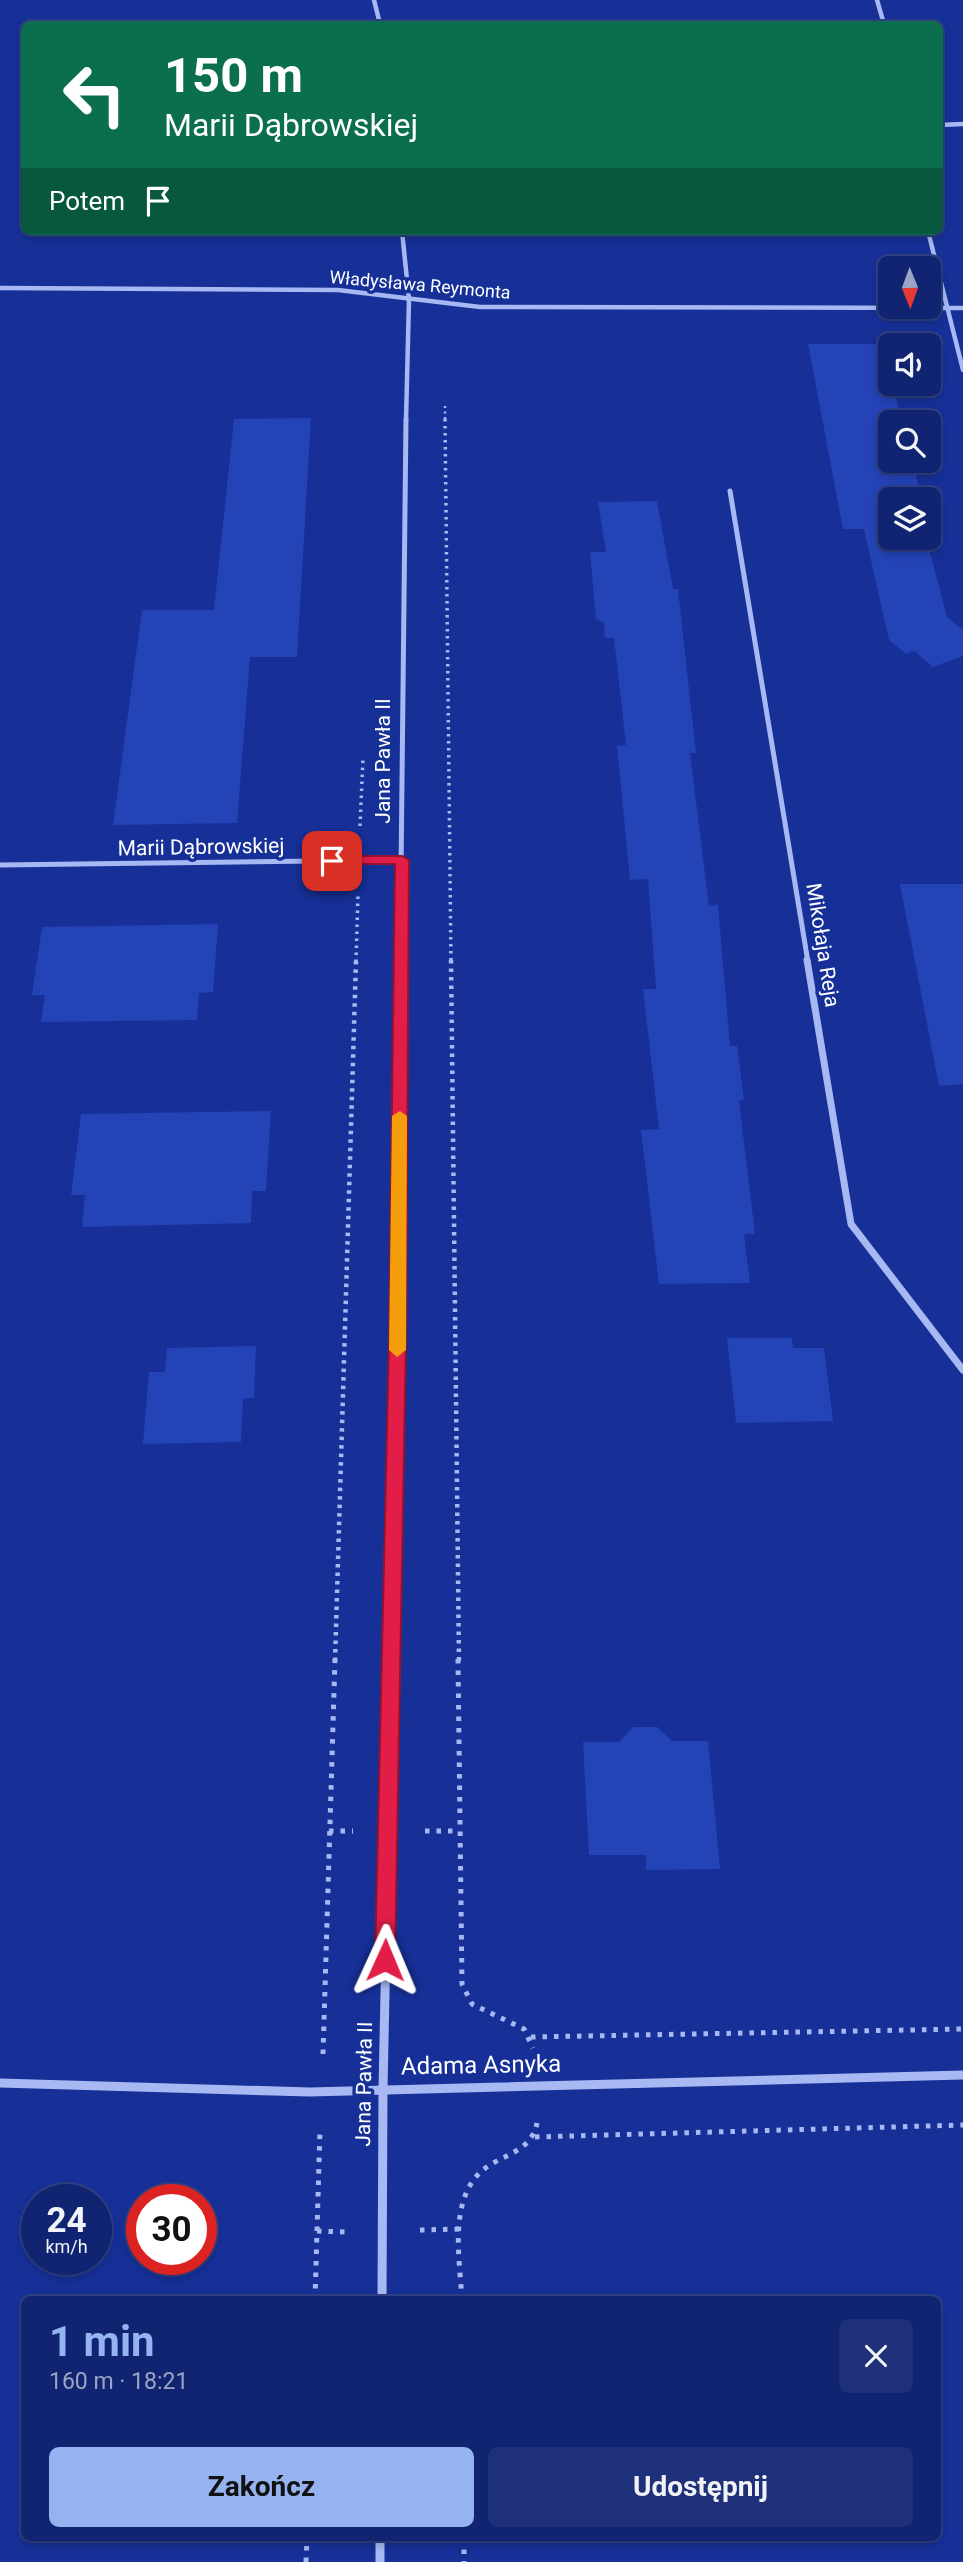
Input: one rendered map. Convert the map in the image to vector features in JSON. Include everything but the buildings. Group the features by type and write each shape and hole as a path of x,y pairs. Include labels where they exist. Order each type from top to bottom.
{"street":[{"path":"374,0 379,21"},
{"path":"877,0 883,21"},
{"path":"943,125 963,124"},
{"name":"Jana Pawła II","path":"382,2296 383,2089 398,1340 403,523 409,299 402,235"},
{"path":"929,235 963,370"},
{"name":"Władysława Reymonta","path":"0,288 338,290 480,307 963,308"},
{"name":"Mikołaja Reja","path":"730,491 851,1224 963,1370"},
{"name":"Marii Dąbrowskiej","path":"0,865 402,860"},
{"name":"Adama Asnyka","path":"0,2083 321,2090 963,2075"},
{"path":"380,2541 380,2562"}],"path":[{"path":"445,402 462,1984 470,2003 484,2011 519,2023 531,2037 535,2085 535,2137 523,2150 501,2157 472,2181 461,2203 462,2296"},
{"path":"315,2296 363,750"},
{"path":"531,2037 963,2029"},
{"path":"535,2137 963,2125"},
{"path":"306,2562 307,2541"},
{"path":"464,2541 464,2562"}],"slow traffic":[{"path":"397,1350 400,1116"}],"route":[{"path":"332,861 402,860 398,1340 385,1960"}]}
